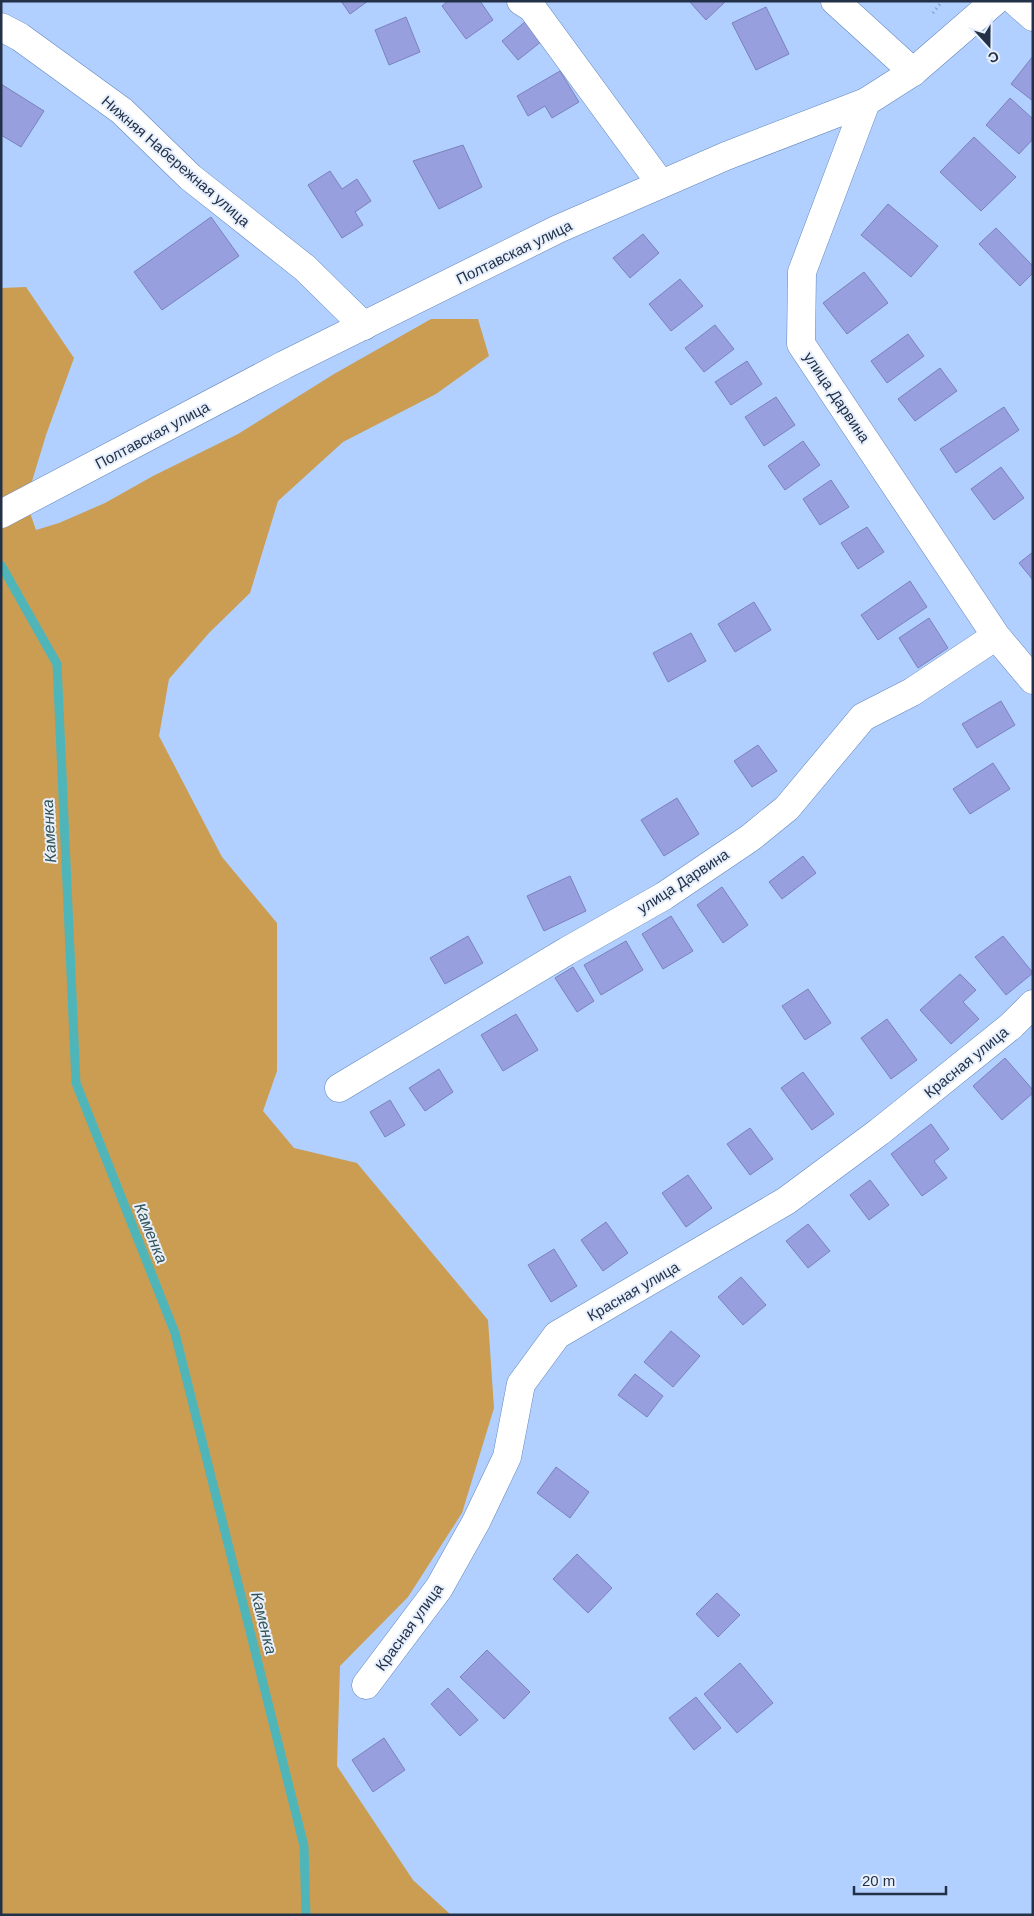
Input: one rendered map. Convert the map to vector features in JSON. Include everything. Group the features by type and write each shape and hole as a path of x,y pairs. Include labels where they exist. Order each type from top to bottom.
{"street":[{"path":"521,1 532,8 661,184"},
{"path":"835,1 913,72"},
{"name":"Полтавская улица","path":"1,514 284,365 558,230 726,156 866,102 913,72 995,1"},
{"path":"1015,1 1033,17"},
{"name":"Нижняя Набережная улица","path":"1,27 20,37 122,112 190,177 305,268 364,326"},
{"name":"улица Дарвина","path":"866,102 802,272 801,344 996,636 1033,680"},
{"name":"улица Дарвина","path":"339,1088 567,951 664,896 750,838 787,808 863,717 912,692 996,636"},
{"name":"Красная улица","path":"366,1685 439,1588 476,1522 507,1457 520,1384 557,1335 786,1201 879,1132 1012,1026 1033,1004"}],"shaded area":[{"path":"26,287 74,358 46,435 26,501 36,530 59,523 105,503 153,476 238,434 334,374 431,319 478,319 489,356 436,394 343,442 278,501 250,593 209,633 169,679 159,736 222,857 277,923 277,1071 263,1111 294,1148 357,1163 488,1320 494,1408 462,1513 408,1597 340,1666 337,1766 413,1880 451,1915 1,1915 1,288"}],"building":[{"path":"341,1 368,1 350,14"},
{"path":"448,1 480,1 493,20 466,39 442,6"},
{"path":"689,1 726,1 706,20"},
{"path":"766,7 789,54 756,70 732,23"},
{"path":"406,17 420,52 389,65 375,30"},
{"path":"526,21 542,41 518,60 502,41"},
{"path":"1033,56 1033,101 1011,84"},
{"path":"560,71 579,102 552,118 545,106 528,116 517,96"},
{"path":"1,84 44,111 21,147 1,135"},
{"path":"1010,98 1033,119 1033,139 1019,154 986,125"},
{"path":"974,137 1016,177 981,211 940,172"},
{"path":"463,145 482,187 439,209 413,161"},
{"path":"330,171 342,189 357,179 371,201 355,212 363,225 342,238 308,185"},
{"path":"888,204 938,246 911,277 861,235"},
{"path":"211,217 239,256 162,310 134,272"},
{"path":"996,228 1033,266 1033,273 1020,286 979,244"},
{"path":"643,234 659,253 630,278 613,258"},
{"path":"864,272 888,303 847,334 823,303"},
{"path":"680,279 703,306 671,331 649,304"},
{"path":"715,325 734,349 704,372 685,348"},
{"path":"908,334 924,356 887,383 871,361"},
{"path":"747,361 762,384 731,405 715,382"},
{"path":"940,368 957,391 915,421 898,399"},
{"path":"776,397 795,425 764,446 745,417"},
{"path":"1004,407 1019,430 956,473 940,449"},
{"path":"803,441 820,465 785,490 768,466"},
{"path":"1001,467 1024,498 994,520 971,489"},
{"path":"831,480 849,507 820,525 803,499"},
{"path":"867,527 884,552 858,569 841,543"},
{"path":"1033,552 1033,580 1019,563"},
{"path":"910,581 927,607 878,640 861,615"},
{"path":"754,602 771,630 735,652 718,624"},
{"path":"929,618 948,648 918,668 899,638"},
{"path":"691,633 706,661 668,682 653,653"},
{"path":"1001,701 1015,725 977,748 962,724"},
{"path":"758,745 777,771 752,787 734,761"},
{"path":"993,763 1010,789 970,814 953,789"},
{"path":"677,798 699,834 664,856 641,820"},
{"path":"803,856 816,873 782,899 769,882"},
{"path":"570,876 586,911 544,931 527,896"},
{"path":"722,887 748,925 723,943 697,905"},
{"path":"671,916 693,951 663,969 642,934"},
{"path":"468,936 483,963 445,984 430,958"},
{"path":"1003,936 1033,973 1006,995 975,957"},
{"path":"626,941 643,970 601,995 584,965"},
{"path":"573,967 594,1001 577,1012 555,978"},
{"path":"960,974 976,990 963,1002 979,1019 951,1044 920,1010"},
{"path":"808,989 831,1023 805,1040 782,1006"},
{"path":"516,1014 538,1050 503,1071 481,1035"},
{"path":"887,1019 917,1060 891,1079 861,1038"},
{"path":"1005,1058 1033,1090 1033,1093 1002,1120 973,1086"},
{"path":"439,1069 453,1092 425,1111 409,1088"},
{"path":"803,1072 834,1114 812,1130 781,1088"},
{"path":"390,1100 405,1125 385,1137 370,1112"},
{"path":"931,1124 949,1149 934,1161 947,1178 922,1196 891,1154"},
{"path":"750,1128 773,1159 750,1175 727,1144"},
{"path":"688,1175 712,1208 686,1227 662,1193"},
{"path":"870,1180 889,1205 869,1220 850,1195"},
{"path":"606,1222 628,1253 603,1271 581,1240"},
{"path":"808,1224 830,1251 808,1268 786,1241"},
{"path":"554,1249 577,1286 551,1302 528,1265"},
{"path":"741,1277 766,1305 743,1325 718,1297"},
{"path":"671,1331 700,1356 673,1387 644,1362"},
{"path":"635,1374 663,1396 647,1417 618,1395"},
{"path":"556,1467 589,1492 570,1518 537,1493"},
{"path":"577,1554 612,1588 588,1613 553,1579"},
{"path":"717,1593 740,1615 718,1637 696,1614"},
{"path":"487,1650 530,1692 504,1719 460,1677"},
{"path":"740,1663 773,1703 737,1733 704,1694"},
{"path":"448,1688 478,1720 460,1736 431,1704"},
{"path":"696,1697 721,1728 694,1750 669,1718"},
{"path":"384,1738 405,1770 373,1792 352,1760"}],"waterway":[{"name":"Каменка","path":"1,565 57,664 76,1083 175,1333 304,1846 306,1915"}]}
